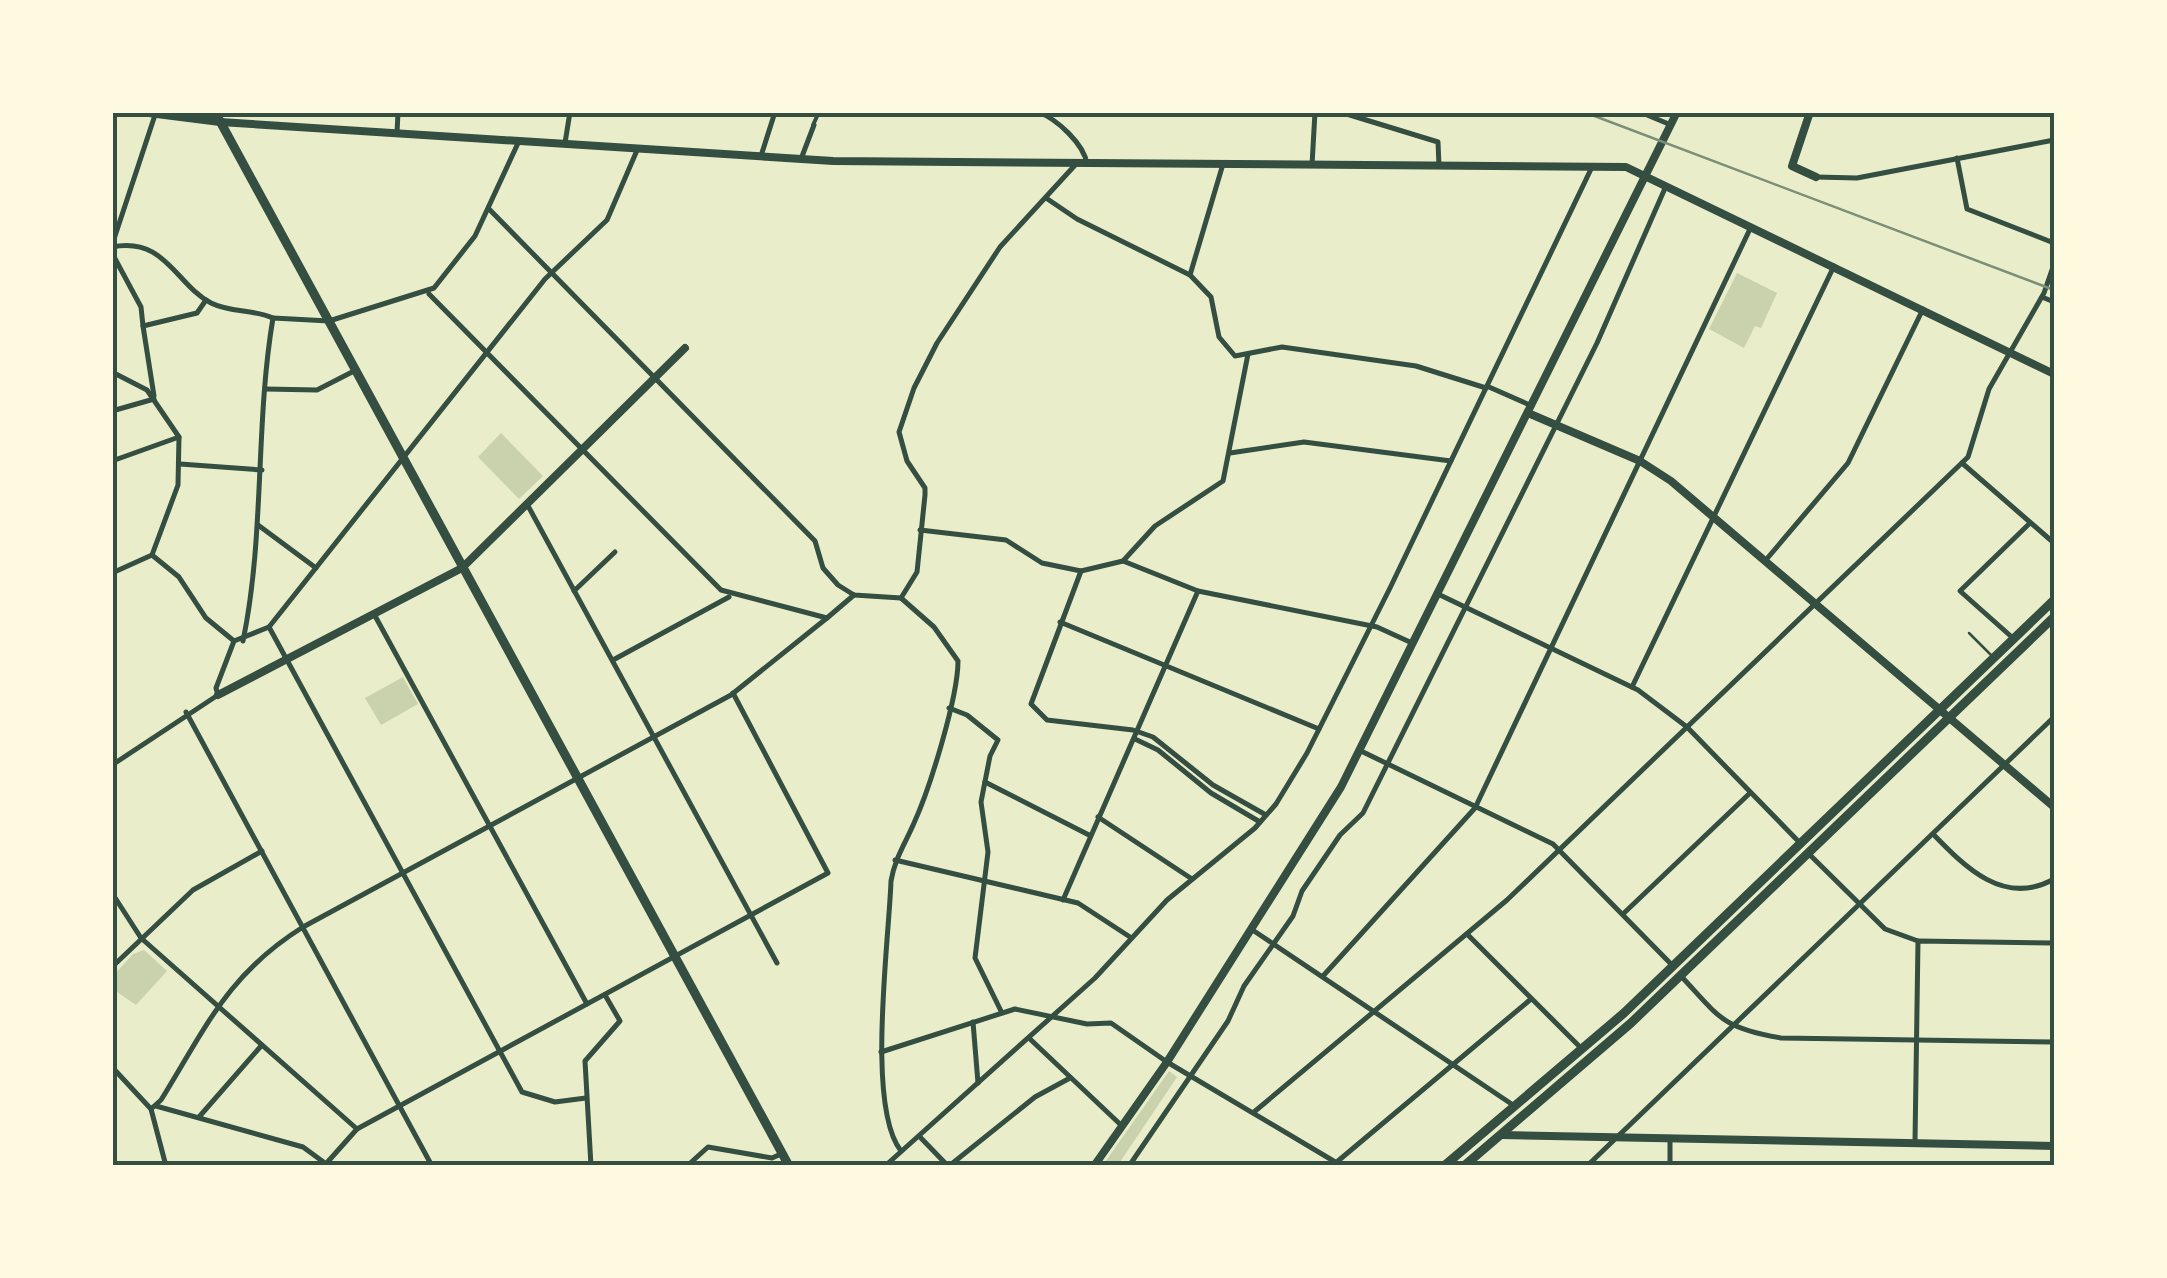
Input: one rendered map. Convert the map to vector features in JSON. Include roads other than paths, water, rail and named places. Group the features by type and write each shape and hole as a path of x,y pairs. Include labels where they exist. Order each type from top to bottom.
{"main road":[{"path":"217,117 789,1166"},
{"path":"1444,1166 1673,966 2054,600"},
{"path":"1464,1166 1681,976 2054,617"},
{"path":"1513,1105 1514,1124"},
{"path":"1501,1135 1503,1114"},
{"path":"1482,1134 1501,1135"}],"street":[{"path":"140,112 396,133 801,158 1082,164 1626,166 2054,374"},
{"path":"396,133 398,112"},
{"path":"565,144 570,112"},
{"path":"761,156 775,112"},
{"path":"801,158 819,112"},
{"path":"1038,112 1048,116 1081,148 1082,164"},
{"path":"1312,165 1316,112"},
{"path":"1340,112 1438,142 1439,166"},
{"path":"1640,112 1671,125"},
{"path":"1094,1166 1167,1062 1361,752 1677,112"},
{"path":"1810,112 1792,166 1816,176 1857,178 2054,140"},
{"path":"154,399 141,306 112,248 155,114"},
{"path":"112,248 138,248 163,257 206,300 273,318 329,322 428,293 452,270 489,209 518,141"},
{"path":"152,556 179,577 206,618 234,641 243,641 269,626 551,273 608,220 638,148"},
{"path":"1957,158 1967,209 2054,243"},
{"path":"901,598 917,572 925,488 907,461 899,432 908,401 937,343 1000,247 1082,164"},
{"path":"1190,275 1222,164"},
{"path":"885,1166 1095,978 1130,937 1267,816 1318,730 1592,167"},
{"path":"1129,1166 1228,1021 1244,986 1340,835 1363,813 1556,426 1666,184"},
{"path":"1046,198 1077,219 1190,275 1216,307 1221,342 1235,356 1282,347 1416,366 1487,387 1556,426 1640,461 1714,518 2054,807"},
{"path":"489,209 815,541 824,568 854,595 901,598 934,627 958,661 934,770 895,860 881,1052 892,1139 901,1150"},
{"path":"1323,976 1476,808 1752,226"},
{"path":"1254,1112 1468,934 1560,850 1962,464 1968,457 1989,388 2042,297 2054,264"},
{"path":"1632,687 1834,266"},
{"path":"428,293 730,596 827,618"},
{"path":"2042,297 2054,302"},
{"path":"143,326 197,313 206,300"},
{"path":"1764,561 1848,463 1923,309"},
{"path":"243,641 258,525 273,318"},
{"path":"112,765 186,712 462,568 685,348"},
{"path":"1124,561 1155,526 1224,480 1248,354"},
{"path":"265,389 317,390 356,370"},
{"path":"112,372 147,390 154,399 179,436 180,464 168,520 152,556 112,574"},
{"path":"112,412 154,399"},
{"path":"112,461 179,436"},
{"path":"1230,454 1304,442 1451,461"},
{"path":"180,464 262,470"},
{"path":"1962,464 2054,543"},
{"path":"527,504 776,962"},
{"path":"2014,638 1960,591 2030,522"},
{"path":"258,525 316,568"},
{"path":"920,530 1006,540 1042,562 1081,571 1124,561 1198,590 1370,626 1415,644"},
{"path":"574,591 615,552"},
{"path":"1081,571 1031,704 1047,720 1162,743 1213,785 1267,816"},
{"path":"1063,900 1198,590"},
{"path":"154,1108 218,1008 258,956 303,927 733,693 854,595"},
{"path":"1440,595 1632,687 1687,727 1801,844"},
{"path":"613,660 730,596"},
{"path":"374,614 586,1004"},
{"path":"1060,622 1318,730"},
{"path":"269,626 522,1092 555,1102 586,1098"},
{"path":"218,694 216,688 234,641"},
{"path":"154,1108 303,1147 326,1165 357,1130 830,871 733,693"},
{"path":"949,708 998,740 985,782 980,822 988,852 975,958 1002,1012"},
{"path":"186,712 432,1166"},
{"path":"1587,1166 2054,717"},
{"path":"1135,735 1201,787 1260,822"},
{"path":"1361,752 1560,850 1673,966"},
{"path":"985,782 1090,835"},
{"path":"1624,914 1750,793"},
{"path":"1098,818 1193,880"},
{"path":"1933,834 1986,882 2014,886 2054,879"},
{"path":"112,967 193,890 262,851"},
{"path":"1808,853 1858,905 1894,935 1918,941 2054,943"},
{"path":"895,860 1078,904 1130,937"},
{"path":"112,894 141,938 357,1130"},
{"path":"1252,929 1513,1105"},
{"path":"1468,934 1582,1048"},
{"path":"1915,1144 1918,941"},
{"path":"1681,976 1730,1027 1781,1038 2054,1042"},
{"path":"591,1166 586,1060 620,1020 605,994"},
{"path":"881,1052 1015,1010 1111,1023 1167,1062 1336,1164 1531,999"},
{"path":"973,1022 978,1084"},
{"path":"1029,1038 1122,1126"},
{"path":"200,1117 261,1046"},
{"path":"112,1066 154,1108 166,1166"},
{"path":"919,1136 949,1166 1034,1098 1070,1078"},
{"path":"1501,1135 2054,1146"},
{"path":"1670,1140 1670,1166"},
{"path":"687,1166 708,1147 772,1158 782,1154"}],"lane":[{"path":"1969,633 1994,658"}],"railway":[{"path":"1584,112 2054,290"}]}
